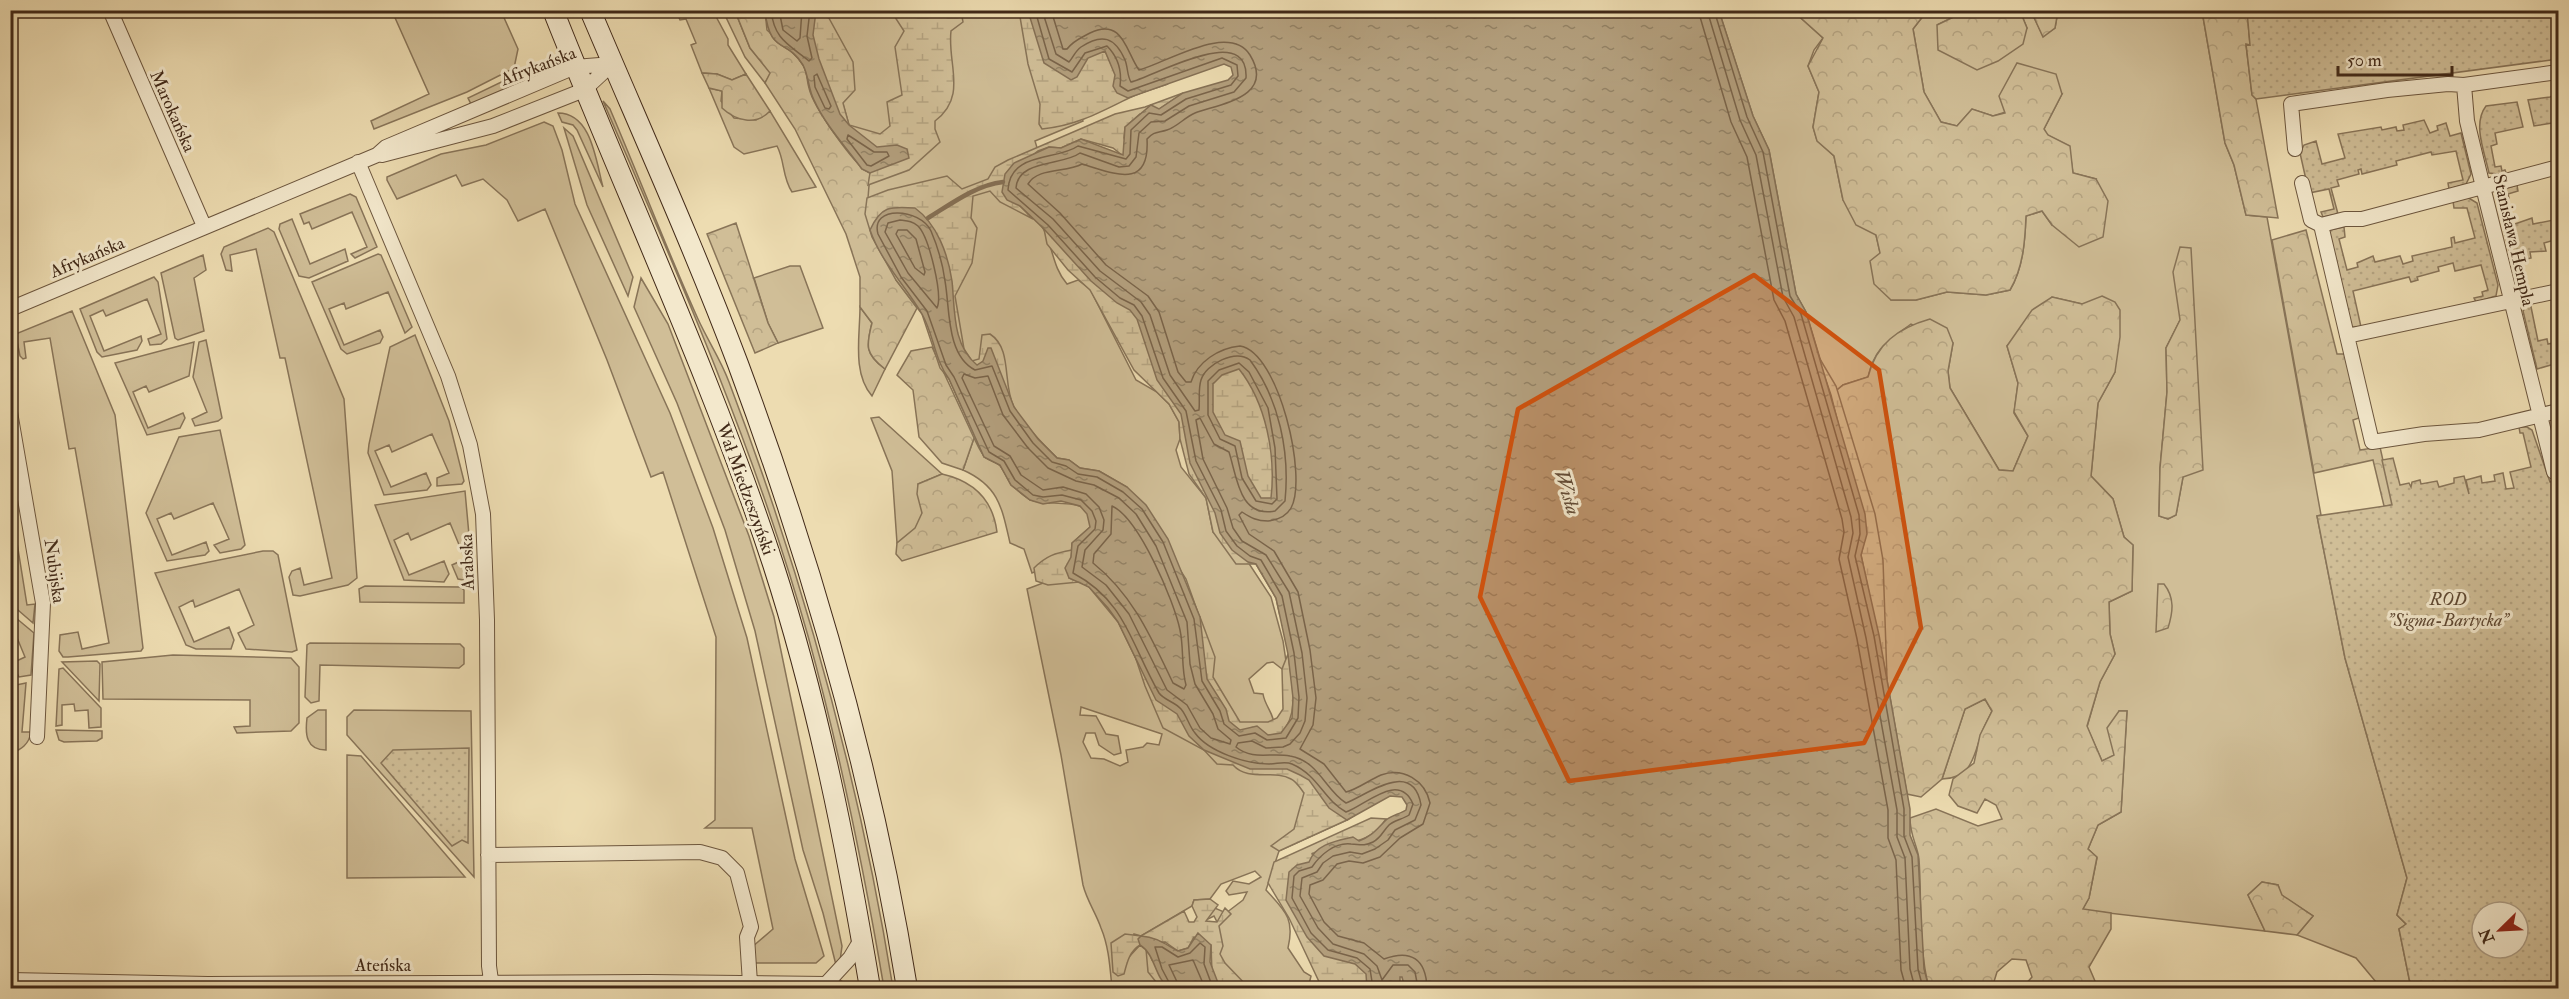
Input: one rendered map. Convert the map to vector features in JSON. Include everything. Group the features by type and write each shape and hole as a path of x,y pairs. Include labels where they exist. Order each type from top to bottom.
{"main road":[{"name":"Wał Miedzeszyński","path":"553,10 706,382 773,567 829,773 870,988"},
{"name":"Wał Miedzeszyński","path":"590,10 737,362 794,526 848,714 873,815 907,988"}],"street":[{"name":"Marokańska","path":"110,10 204,226"},
{"name":"Afrykańska","path":"10,309 358,162 377,155 388,155 493,126 584,90 612,64"},
{"name":"Afrykańska","path":"377,155 386,147 575,67 612,64"},
{"path":"2295,149 2291,104 2387,90 2448,84 2464,85 2559,72"},
{"name":"Stanisława Hempla","path":"2464,85 2467,122 2482,187 2538,416 2554,471"},
{"name":"Arabska","path":"358,162 448,376 470,444 483,514 488,620 488,855 491,986"},
{"path":"2302,183 2311,220 2321,225 2345,219 2362,219 2559,167"},
{"path":"2321,225 2372,442 2424,434 2479,430 2559,411"},
{"path":"2347,336 2559,291"},
{"name":"Nubijska","path":"10,412 43,603 37,736"},
{"path":"488,855 700,852 722,858 737,873 751,927 747,937 750,983"},
{"name":"Ateńska","path":"17,983 708,986 750,983 833,986 861,938"}],"highlighted area":[{"path":"1754,275 1879,370 1921,628 1864,743 1569,781 1480,597 1518,409"}],"green space":[{"path":"392,11 501,11 518,49 514,68 467,92 374,129 371,121 429,94"},
{"path":"676,11 713,11 728,39 728,45 746,74 732,80 717,74 702,73 691,45 696,43 686,19 680,20"},
{"path":"723,11 735,11 750,48 771,73 765,83 745,57"},
{"path":"735,11 765,11 767,30 803,65 812,97 826,121 854,159 870,173 868,198 877,215 896,280 917,308 885,369 874,359 869,349 872,323 860,307 860,277 846,234 795,129 765,83 770,73 750,48"},
{"path":"765,11 825,11 853,62 855,90 843,103 849,125 880,134 890,126 887,102 902,95 895,47 904,31 891,11 961,11 963,22 951,31 954,90 945,111 935,121 935,129 940,142 909,170 868,185 870,173 862,169 824,119 812,96 803,65 791,51 775,40 767,25"},
{"path":"816,11 1043,11 1083,121 1035,141 1038,151 1020,206 1044,230 1056,265 1067,284 1078,280 1090,289 1136,380 1157,392 1169,404 1179,422 1180,439 1176,450 1181,467 1206,498 1213,532 1248,562 1271,597 1283,641 1287,668 1282,669 1273,662 1267,663 1249,679 1254,693 1263,694 1274,724 1241,730 1207,679 1203,627 1186,579 1127,487 1099,471 1080,468 1069,460 1057,458 1006,408 976,373 867,198 870,173 849,125"},
{"path":"1019,11 1061,11 1105,51 1116,75 1168,84 1138,94 1076,122 1042,129 1039,124 1040,104 1028,64"},
{"path":"1719,11 1793,11 1823,38 1814,50 1808,66 1819,92 1813,127 1817,140 1834,156 1843,200 1876,235 1891,300 1916,300 1947,292 1986,295 2010,290 2021,264 2026,216 2042,211 2052,225 2096,179 2073,173 2069,146 2047,135 2044,129 2062,94 1993,116 1972,109 1957,126 1941,122 1924,92 1913,29 1927,11 1966,11 1937,25 2027,28 2020,11 2031,11 2043,36 2055,28 2058,11 2202,11 2225,143 2234,165 2246,215 2267,217 2321,515 2317,516 2345,658 2407,878 2397,915 2407,925 2399,929 2411,988 2381,988 2356,958 2297,935 2313,916 2281,895 2278,885 2262,882 2248,895 2265,931 2082,910 2089,898 2097,858 2088,849 2098,825 2121,812 2127,711 2119,711 2114,756 2102,761 2087,727 2100,682 2115,654 2110,634 2109,602 2132,591 2133,545 2124,537 2113,499 2091,476 2098,403 2115,372 2082,304 2052,297 2007,346 2018,383 2014,413 2028,436 2013,471 1999,470 1950,388 1948,371 1953,343 1911,324 1878,352 1868,377 1843,385 1831,395 1806,312 1796,294 1769,150 1753,116","holes":["2180,320 2183,477 2176,515 2168,519 2159,516 2160,468 2167,392 2166,348"]},
{"path":"1793,11 1927,11 1913,29 1924,92 1941,122 1957,126 1972,109 1993,116 2005,113 1999,96 2017,63 2056,74 2062,94 2044,129 2048,135 2070,146 2073,173 2096,179 2108,201 2103,237 2079,247 2052,225 2042,211 2026,216 2021,264 2010,290 1986,295 1947,292 1916,300 1891,300 1874,284 1870,261 1880,253 1876,235 1856,225 1843,200 1834,156 1817,141 1813,127 1819,92 1808,66 1823,38"},
{"path":"1966,11 2020,11 2027,28 2023,44 1998,61 1977,70 1938,50 1937,25"},
{"path":"2031,11 2058,11 2055,28 2043,37"},
{"path":"2202,11 2247,11 2250,45 2246,45 2252,95 2256,99 2278,218 2246,215 2234,165 2225,143"},
{"path":"2247,11 2558,11 2558,59 2256,99 2252,95 2246,44 2250,45"},
{"path":"702,73 717,74 732,80 746,74 770,111 759,119 752,120 733,116 722,108 722,91 709,88"},
{"path":"518,74 524,76 526,81 471,104 468,98"},
{"path":"709,88 722,91 721,101 734,118 756,120 770,111 816,187 792,192 777,146 744,154 734,147"},
{"path":"1183,93 1159,109 1140,114 1125,127 1124,138 1129,151 1137,152 1147,143 1151,148 1153,156 1149,165 1139,169 1113,148 1081,139 1061,148 1049,147 1038,151 1018,167 1008,179 1011,197 1033,219 1000,202 990,191 973,196 971,218 977,228 972,263 955,296 964,349 972,361 979,359 982,335 990,334 997,340 1005,358 1008,388 1014,407 1028,428 1057,458 1045,452 1005,412 956,351 953,307 930,240 919,224 907,214 882,221 877,232 901,278 930,314 939,348 955,366 981,431 991,440 1003,446 1014,477 1050,503 1030,500 1011,485 1000,465 984,457 949,379 940,368 922,314 896,280 872,237 865,214 867,198 888,190 947,176 962,189 988,179 995,167 1008,160 1115,114 1145,107"},
{"path":"2558,93 2558,122 2534,126 2528,100 2550,97"},
{"path":"603,101 610,109 687,293 726,374 781,530 805,605 846,758 880,911 893,988 884,988 860,855 820,680 765,499 714,365"},
{"path":"2517,102 2523,127 2495,133 2497,144 2491,146 2495,167 2501,166 2502,171 2505,170 2507,175 2489,173 2481,139 2482,113 2486,106"},
{"path":"558,113 569,115 585,130 595,153 603,187 577,130 573,125 562,122"},
{"path":"2424,120 2430,133 2438,130 2437,126 2446,123 2450,136 2461,133 2471,174 2466,184 2449,189 2448,183 2463,180 2456,151 2432,155 2431,152 2396,161 2397,165 2362,174 2361,169 2358,170 2359,174 2337,180 2339,186 2331,188 2338,214 2323,217 2321,212 2334,209 2329,189 2309,193 2300,153 2304,145 2316,141 2322,164 2345,158 2338,134 2381,127 2382,130 2396,127 2397,131 2404,130 2403,125"},
{"path":"544,122 553,126 562,150 575,204 670,413 713,528 747,638 795,859 824,956 816,963 753,963 752,947 773,929 752,828 705,828 715,820 716,637 663,472 651,477 607,360 545,209 518,221 507,200 483,179 462,186 456,175 397,199 387,180 387,177 441,154 486,145"},
{"path":"564,128 573,136 633,277 628,296 587,205"},
{"path":"2517,185 2518,191 2508,194 2509,198 2504,200 2512,225 2532,218 2533,224 2554,220 2554,216 2558,215 2558,239 2544,243 2546,251 2530,252 2531,258 2519,261 2527,291 2518,288 2496,197 2501,190"},
{"path":"350,194 356,197 377,247 355,258 351,254 367,247 352,212 312,229 309,222 304,224 300,214"},
{"path":"2467,197 2477,203 2498,285 2496,296 2476,302 2474,298 2483,296 2482,292 2488,290 2481,265 2455,271 2453,263 2438,267 2439,271 2417,277 2418,280 2411,282 2409,277 2353,291 2361,327 2350,327 2329,230 2344,227 2345,237 2339,239 2347,270 2358,267 2357,263 2373,256 2375,262 2400,256 2403,264 2413,261 2412,256 2452,247 2451,238 2454,237 2455,243 2475,238 2467,208 2454,208 2453,201"},
{"path":"292,219 310,264 345,249 348,261 309,278 299,276 279,229 280,224"},
{"path":"736,223 768,323 778,343 755,353 707,234"},
{"path":"268,228 274,232 344,399 357,578 348,585 300,596 293,595 289,577 292,571 300,568 304,585 332,578 285,358 280,358 256,249 230,255 232,271 226,270 221,254 224,247"},
{"path":"1044,229 1117,273 1223,346 1277,409 1280,616 1276,598 1256,564 1236,564 1213,532 1206,498 1189,474 1180,439 1179,422 1169,404 1134,370 1090,290 1068,270 1047,244"},
{"path":"2306,230 2337,354 2347,354 2361,414 2359,418 2353,420 2360,450 2380,447 2393,505 2384,506 2373,460 2314,473 2272,240"},
{"path":"2180,247 2191,248 2203,470 2183,477 2176,515 2168,519 2159,516 2160,468 2167,392 2166,348 2180,320 2173,272"},
{"path":"378,254 381,255 412,327 405,333 388,292 346,309 344,303 329,309 344,345 380,330 383,337 380,343 347,354 341,349 312,282"},
{"path":"203,255 206,270 194,278 204,331 178,340 175,338 161,273"},
{"path":"790,266 800,266 823,328 778,343 768,323 754,278"},
{"path":"154,277 158,282 167,339 161,344 150,345 148,339 161,334 147,299 106,316 103,310 90,316 104,351 141,336 142,341 137,350 102,357 97,352 80,309"},
{"path":"641,278 668,324 749,536 774,617 842,946 840,961 836,965 823,913 803,850 755,631 725,530 677,403 634,307"},
{"path":"2102,296 2115,302 2120,310 2120,337 2115,372 2098,403 2091,476 2113,499 2124,537 2133,545 2132,591 2109,602 2110,634 2115,654 2100,682 2087,726 2102,761 2114,755 2107,728 2119,711 2127,711 2121,812 2098,825 2088,849 2097,857 2089,898 2083,909 2111,913 2111,929 2089,967 2098,988 2022,988 2032,977 2026,960 2012,959 1997,972 1992,988 1929,988 1922,940 1919,859 1910,818 1936,809 1978,826 2002,819 1996,805 1985,799 1977,813 1958,806 1949,795 1953,779 1974,763 1980,735 1992,711 1985,699 1965,709 1942,779 1921,797 1907,794 1879,635 1831,395 1843,385 1868,377 1877,355 1890,339 1908,327 1930,319 1947,328 1953,343 1948,371 1950,388 1999,470 2013,471 2028,436 2014,412 2018,383 2007,346 2032,310 2052,297 2082,304"},
{"path":"2530,302 2538,341 2547,339 2548,344 2558,342 2558,363 2537,369 2523,311"},
{"path":"860,307 872,323 868,344 871,354 885,369 872,396 866,387 859,365"},
{"path":"72,311 115,415 143,648 141,651 63,657 59,651 60,635 78,632 82,649 109,643 75,448 69,449 50,338 24,342 26,358 23,359 20,356 16,336 18,333"},
{"path":"415,335 449,421 464,481 462,484 437,486 437,478 449,473 432,434 392,452 389,445 375,451 391,487 426,473 431,485 427,490 384,495 368,453 369,444 390,347"},
{"path":"206,340 222,418 195,426 192,419 207,412 193,377 199,342"},
{"path":"194,342 189,376 149,392 146,386 133,392 148,428 183,413 185,418 180,428 147,435 115,363"},
{"path":"932,347 974,438 963,470 942,463 919,437 913,390 897,375 911,351"},
{"path":"1817,354 1836,386 1875,514 1883,560 1887,679 1861,555 1866,534 1831,395"},
{"path":"879,417 942,474 918,484 922,507 920,523 897,543 892,471 871,418"},
{"name":"ROD \"Sigma-Bartycka\"","path":"2519,427 2532,430 2550,482 2558,481 2558,988 2411,988 2399,929 2406,924 2397,915 2407,878 2345,658 2317,516 2392,505 2382,460 2393,458 2400,485 2409,483 2411,487 2412,482 2420,480 2421,484 2437,481 2439,487 2454,483 2454,478 2464,476 2469,494 2466,480 2481,476 2482,483 2495,481 2494,475 2503,473 2506,489 2514,488 2510,472 2531,467 2523,433 2520,433"},
{"path":"220,430 245,545 241,549 220,553 214,545 229,539 213,503 174,519 171,513 157,519 172,555 206,542 209,551 205,555 167,561 146,513 179,437"},
{"path":"974,438 984,456 1000,465 1022,494 1039,502 1069,504 1086,510 1090,516 1090,527 1072,543 1071,557 1032,573 1024,549 1010,543 1001,509 992,491 975,476 963,470"},
{"path":"942,474 963,482 980,494 991,510 997,532 902,561 896,554 897,543 915,528 922,513 917,494 918,484"},
{"path":"465,491 473,579 470,581 458,579 452,565 465,559 450,523 411,540 408,533 394,540 409,575 444,561 449,574 444,582 404,580 375,505"},
{"path":"11,524 14,524 27,605 35,604 33,623 11,604"},
{"path":"1072,550 1069,578 1079,582 1048,585 1036,581 1034,568 1038,564 1051,556"},
{"path":"263,551 273,551 278,555 297,650 292,652 246,649 238,633 254,625 239,589 195,607 193,600 179,607 194,642 229,627 234,640 231,649 196,649 186,645 155,573"},
{"path":"1067,574 1089,587 1118,622 1154,696 1273,750 1339,815 1347,820 1279,851 1266,890 1287,916 1290,929 1288,948 1304,972 1311,976 1308,988 1220,988 1217,922 1214,916 1206,920 1208,905 1226,913 1243,900 1247,892 1229,895 1226,891 1233,881 1249,884 1261,877 1255,871 1221,884 1210,899 1194,900 1192,906 1141,936 1134,934 1129,957 1140,945 1149,950 1169,988 1112,988 1106,943 1083,885 1061,755 1027,589","holes":["1081,707 1162,734 1159,745 1147,743 1143,747 1126,750 1128,762 1120,766 1104,759 1091,758 1083,742 1086,733 1095,733 1099,745 1114,755 1121,753 1118,736 1106,734 1096,716 1080,715"]},
{"path":"2158,584 2164,584 2168,589 2172,611 2168,628 2156,632"},
{"path":"365,586 460,587 464,590 464,603 360,602 359,589"},
{"path":"10,613 34,633 31,675 19,677 12,663 25,657 11,623"},
{"path":"1200,617 1215,657 1213,677 1240,722 1268,722 1277,718 1283,709 1282,669 1288,654 1293,706 1291,716 1281,734 1238,738 1170,633"},
{"path":"310,643 460,644 464,648 464,664 459,668 320,665 319,701 311,703 305,697 307,645"},
{"path":"1134,653 1145,665 1248,747 1372,804 1347,820 1279,851 1271,846 1294,829 1304,793 1295,781 1284,776 1246,773 1233,765 1217,764 1204,750 1163,728"},
{"path":"173,655 291,658 299,667 299,723 291,731 237,733 234,727 250,726 250,700 103,699 102,662"},
{"path":"97,661 100,664 99,701 62,662"},
{"path":"63,668 101,708 101,727 89,728 88,710 75,711 74,704 62,705 62,725 56,726 59,669"},
{"path":"26,683 22,732 31,732 26,743 11,754 10,748 17,745 11,730 11,686"},
{"path":"1985,699 1992,711 1969,766 1959,775 1942,779 1965,709"},
{"path":"318,710 326,710 326,750 311,744 306,730 307,718"},
{"path":"354,710 471,711 474,877 347,735 347,717"},
{"path":"56,730 102,731 102,738 97,741 64,742 59,740"},
{"path":"469,748 468,843 462,840 452,846 381,763 393,750"},
{"path":"347,755 361,756 465,877 347,878"},
{"path":"1371,818 1386,819 1370,836 1322,849 1312,854 1401,943 1405,988 1322,988 1289,918 1268,883 1274,862"},
{"path":"2262,882 2278,885 2282,895 2313,916 2297,935 2265,931 2248,895"},
{"path":"1210,899 1218,905 1206,921 1217,922 1225,908 1231,914 1219,926 1223,946 1220,954 1225,963 1249,988 1187,988 1212,973 1211,945 1194,937 1188,948 1178,951 1165,942 1146,943 1152,960 1183,988 1161,988 1148,972 1146,949 1140,945 1131,954 1124,974 1118,976 1113,972 1111,943 1125,934 1141,936 1184,911 1189,922 1194,922 1197,917 1192,906 1194,900"}],"water":[{"path":"765,11 816,11 813,35 819,59 840,114 849,125 877,147 897,145 907,149 909,158 870,173 862,169 819,110 812,96 803,65 771,34"},
{"name":"Wisła","path":"1028,11 1719,11 1753,116 1769,150 1796,294 1806,312 1865,514 1867,534 1861,555 1879,635 1910,809 1910,835 1918,855 1924,969 1929,988 1405,988 1402,977 1400,977 1400,988 1367,988 1366,974 1355,964 1324,956 1307,937 1286,900 1289,872 1297,865 1309,862 1316,851 1327,844 1353,837 1359,841 1367,837 1387,819 1406,810 1407,805 1402,797 1390,796 1347,820 1329,808 1309,780 1300,775 1287,769 1250,769 1204,750 1189,736 1177,714 1156,700 1118,622 1108,608 1089,587 1069,578 1065,568 1071,557 1072,543 1090,527 1087,514 1080,506 1061,501 1043,504 1030,500 1011,485 1000,465 984,457 940,363 922,314 887,263 870,230 882,212 899,207 915,208 930,222 948,260 956,326 969,357 977,365 983,361 988,348 991,348 1014,407 1038,439 1057,458 1069,460 1080,468 1099,471 1127,487 1146,505 1168,539 1200,617 1207,679 1226,709 1229,721 1240,730 1257,726 1268,735 1281,733 1292,718 1293,698 1288,654 1276,598 1256,564 1248,562 1232,550 1220,533 1215,513 1190,463 1181,414 1157,380 1137,319 1130,310 1117,303 1091,281 1044,229 1020,206 1007,200 1002,192 1005,174 1014,163 1049,147 1061,148 1081,139 1123,155 1125,127 1151,105 1159,109 1183,93 1228,80 1233,75 1231,67 1224,64 1128,98 1117,93 1113,86 1115,75 1105,51 1088,58 1077,77 1071,80 1044,63","holes":["1239,369 1256,397 1267,430 1272,464 1271,498 1261,498 1248,476 1240,441 1225,435 1213,412 1213,384 1222,375"]},
{"path":"1198,933 1211,945 1210,962 1220,988 1169,988 1160,978 1149,954 1140,945 1138,939 1141,936 1152,938 1178,951 1188,948"}],"waterway":[{"path":"928,218 973,191 1003,182"}]}
